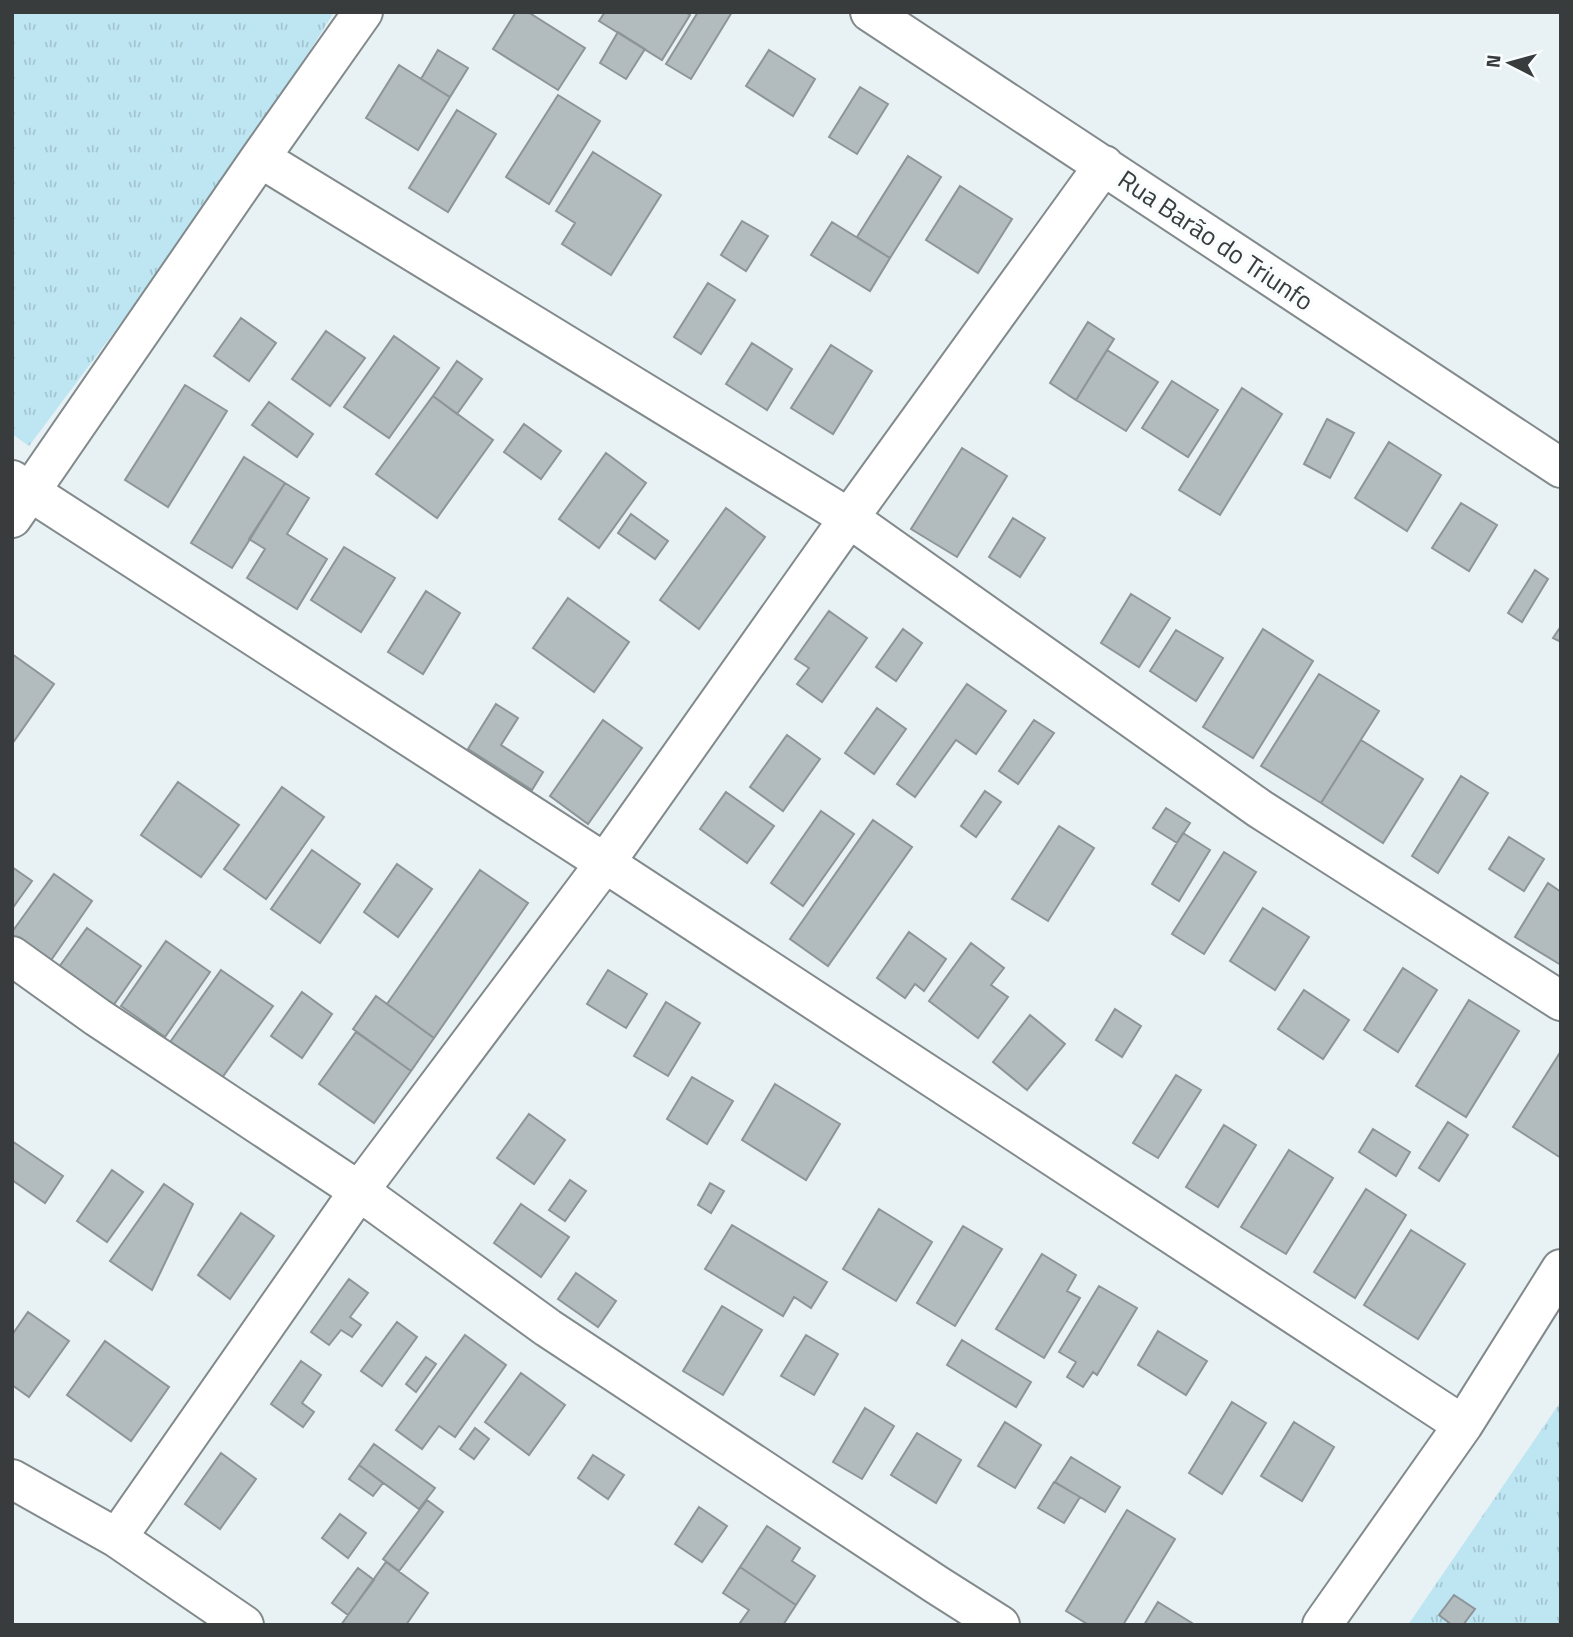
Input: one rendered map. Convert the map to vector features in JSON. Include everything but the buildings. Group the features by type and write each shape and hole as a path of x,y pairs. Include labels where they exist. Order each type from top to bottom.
{"street":[{"path":"363,12 18,496 605,863 1463,1425"},
{"name":"Rua Barão do Triunfo","path":"870,12 1561,468"},
{"path":"260,159 849,519 1260,809 1561,1002"},
{"path":"117,1538 359,1191 605,863 1104,165"},
{"path":"12,956 97,1017 359,1191 548,1328 1000,1625"},
{"path":"1322,1625 1463,1425 1561,1269"},
{"path":"12,1479 117,1538 244,1625"}],"green space":[{"path":"12,12 334,12 239,165 29,446 12,434"},
{"path":"1561,1401 1561,1625 1408,1625"}]}
